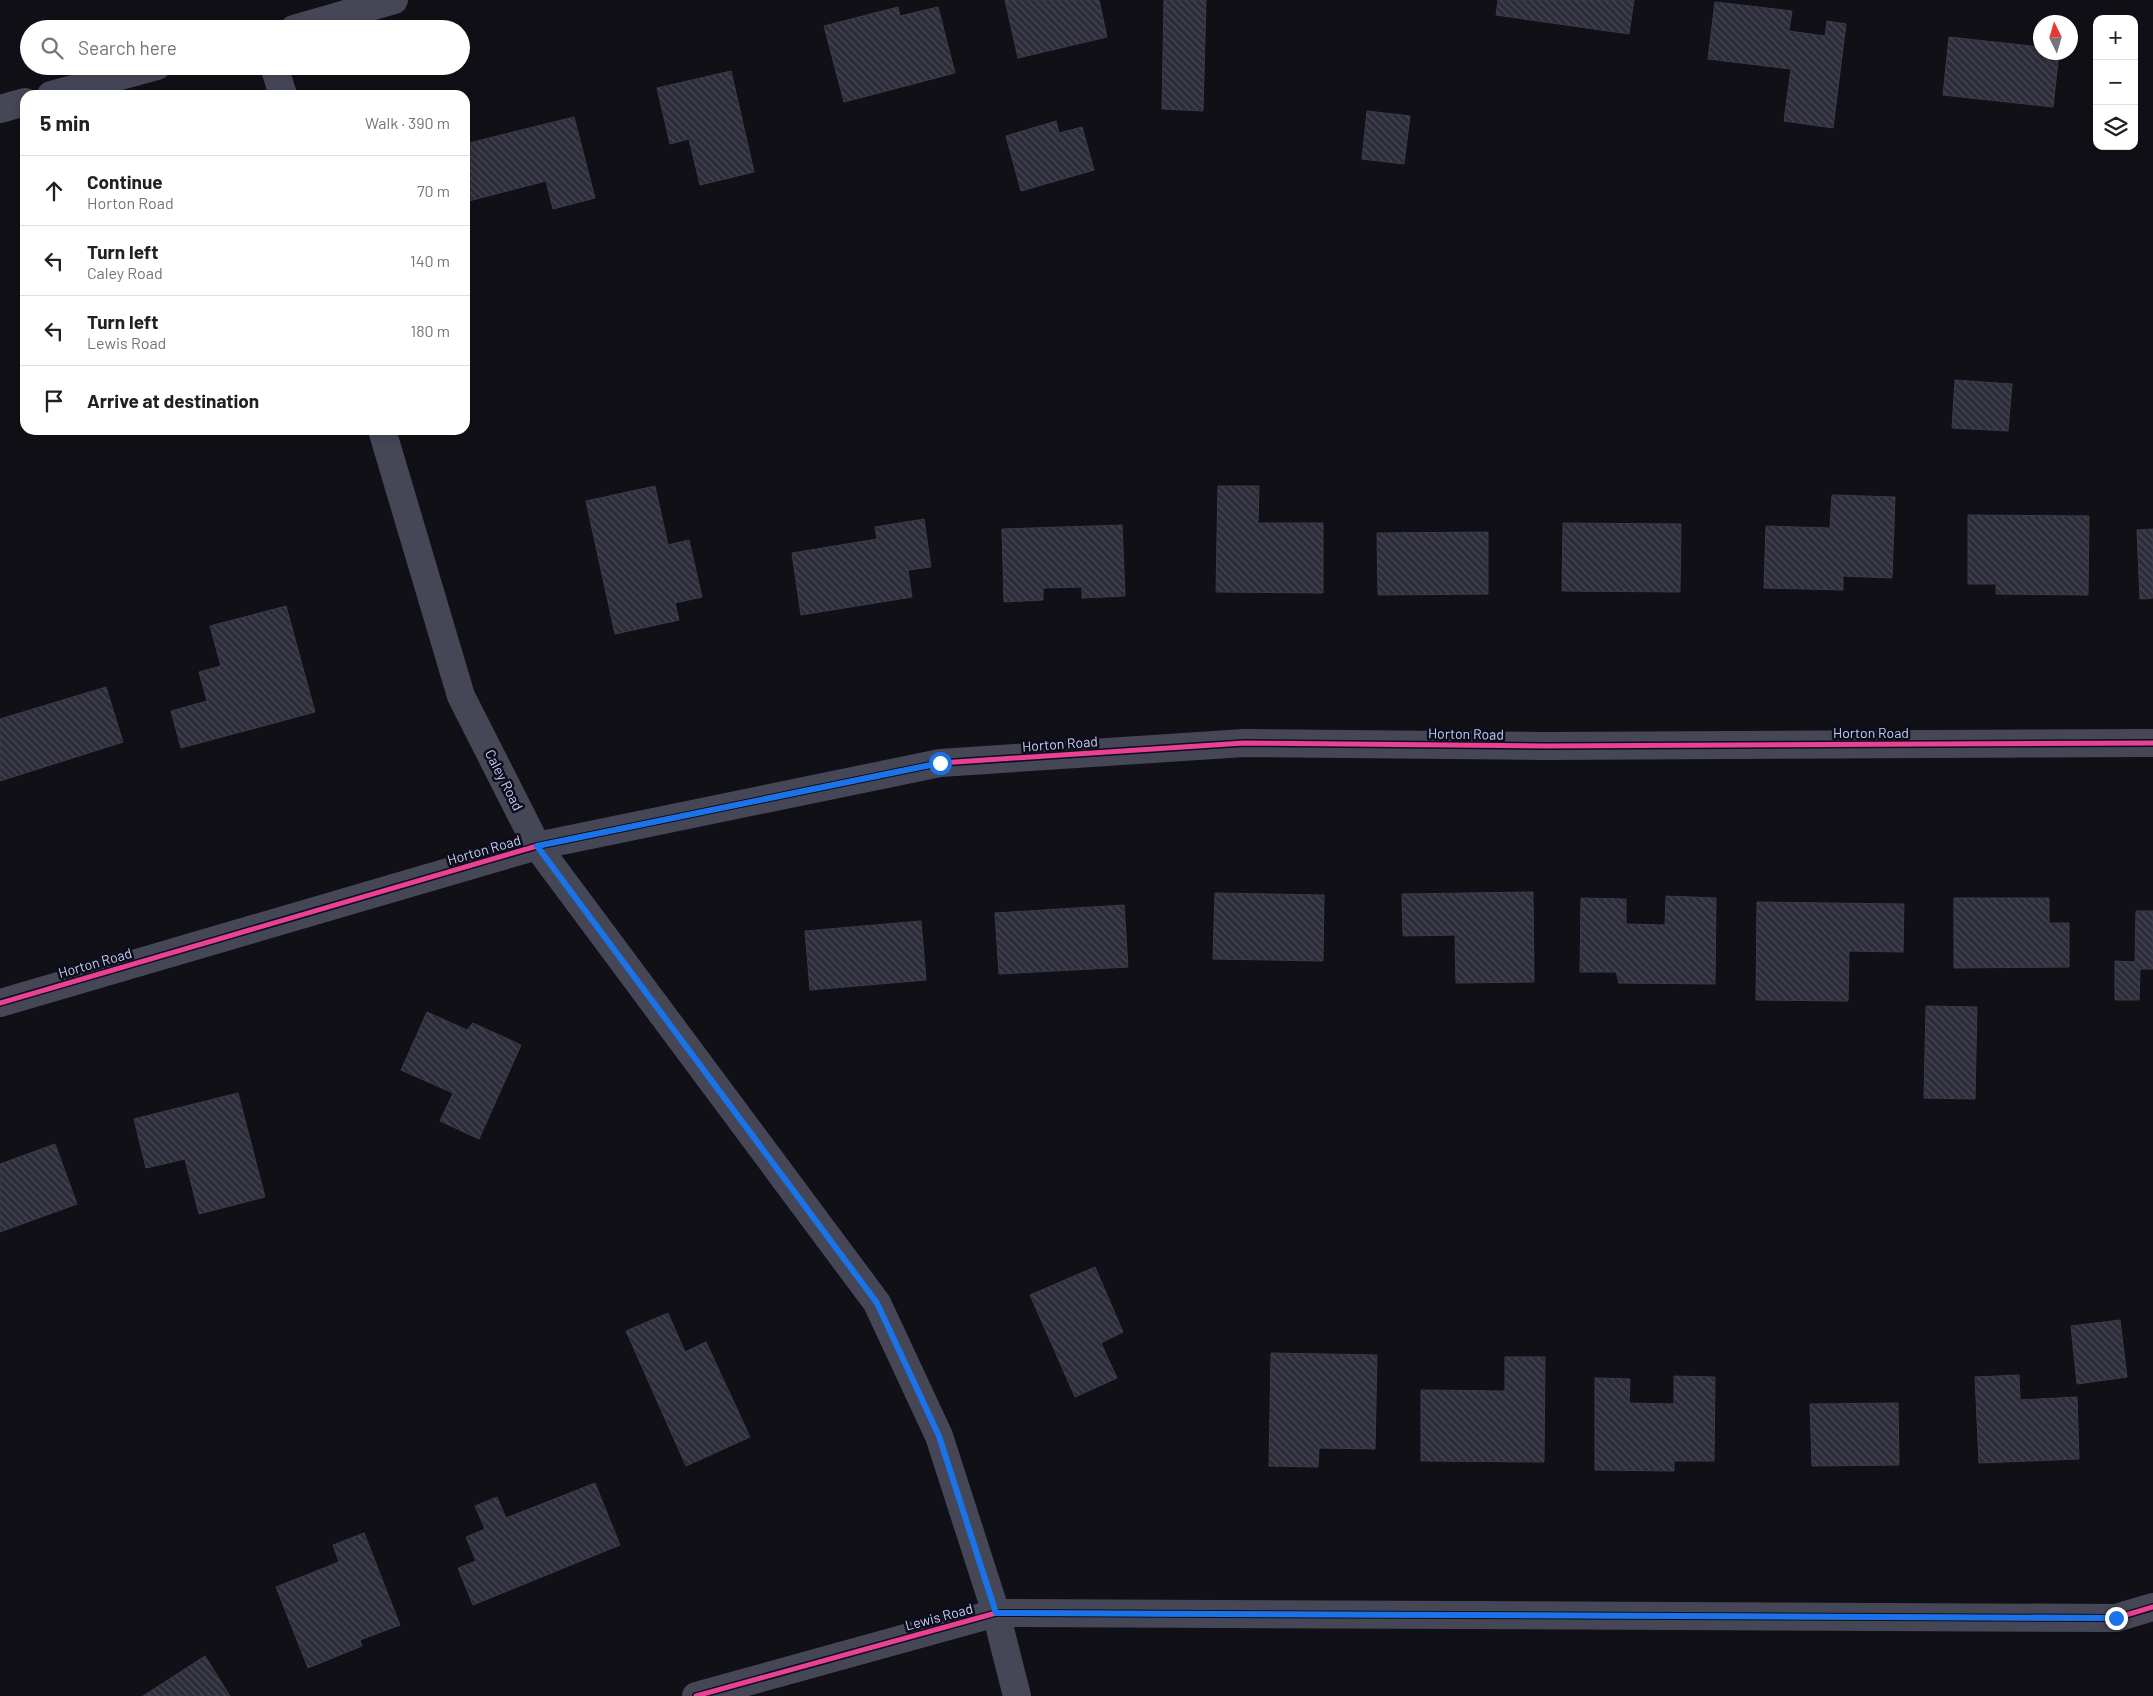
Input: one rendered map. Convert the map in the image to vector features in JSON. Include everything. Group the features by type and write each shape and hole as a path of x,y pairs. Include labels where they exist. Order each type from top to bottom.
{"street":[{"path":"325,20 394,0"},
{"path":"69,90 124,75"},
{"path":"277,75 281,90"},
{"path":"0,109 20,103"},
{"name":"Caley Road","path":"383,435 461,696 537,846 877,1303 939,1436 996,1613 1017,1696"},
{"name":"Horton Road","path":"0,1003 537,846 940,763 1244,743 1536,746 2153,744"},
{"name":"Lewis Road","path":"696,1696 996,1613 2116,1618 2153,1607"}],"building":[{"path":"1005,0 1099,0 1107,37 1018,58"},
{"path":"1164,0 1206,0 1203,111 1162,109"},
{"path":"1498,0 1634,0 1629,34 1496,15"},
{"path":"1715,2 1792,11 1789,31 1825,36 1827,21 1846,24 1833,128 1784,121 1791,69 1708,59"},
{"path":"898,7 900,16 938,7 955,73 844,102 824,26"},
{"path":"1949,37 2033,46 2033,60 2058,60 2053,107 1943,95"},
{"path":"731,71 754,172 700,185 689,139 670,144 657,88"},
{"path":"1367,111 1410,116 1404,164 1362,159"},
{"path":"574,117 595,198 553,209 546,181 470,201 470,143"},
{"path":"1056,121 1059,133 1082,127 1094,170 1021,191 1006,136"},
{"path":"1955,380 2012,384 2008,431 1952,428"},
{"path":"655,486 668,545 689,540 702,597 675,603 679,620 615,634 586,501"},
{"path":"1218,486 1259,486 1258,523 1323,523 1323,593 1216,592"},
{"path":"1832,495 1895,497 1892,578 1843,576 1843,590 1764,588 1766,526 1830,528"},
{"path":"1968,515 2089,516 2088,595 1996,594 1996,584 1968,584"},
{"path":"924,519 931,567 908,570 912,597 801,615 792,553 877,539 875,527"},
{"path":"1563,523 1681,524 1680,592 1562,591"},
{"path":"1122,525 1125,596 1082,598 1082,587 1043,588 1043,600 1004,602 1002,529"},
{"path":"2153,529 2153,598 2140,599 2137,530"},
{"path":"1488,532 1488,594 1378,595 1377,533"},
{"path":"286,606 315,712 181,748 171,711 207,701 199,672 221,666 210,626"},
{"path":"106,687 123,742 0,781 0,719"},
{"path":"1533,892 1534,982 1456,983 1455,935 1403,936 1402,894"},
{"path":"1215,893 1324,895 1323,961 1213,959"},
{"path":"1666,896 1716,898 1715,984 1619,983 1616,972 1580,972 1581,898 1626,899 1626,924 1665,925"},
{"path":"1954,898 2049,898 2049,923 2069,923 2069,967 1954,968"},
{"path":"1757,902 1904,904 1903,952 1849,951 1848,1001 1756,1000"},
{"path":"1124,905 1128,967 999,974 995,913"},
{"path":"2136,911 2153,911 2153,969 2140,969 2139,1000 2115,1000 2115,961 2135,962"},
{"path":"921,921 926,980 810,990 805,931"},
{"path":"1926,1006 1977,1007 1975,1099 1924,1098"},
{"path":"427,1012 467,1030 473,1023 521,1045 479,1139 440,1121 453,1093 401,1070"},
{"path":"238,1093 265,1197 199,1214 185,1159 146,1168 134,1119"},
{"path":"55,1144 77,1204 0,1232 0,1164"},
{"path":"1095,1267 1123,1332 1101,1343 1117,1378 1075,1397 1030,1295"},
{"path":"668,1313 685,1352 706,1342 750,1437 686,1466 626,1331"},
{"path":"2120,1320 2127,1377 2077,1384 2071,1326"},
{"path":"1271,1353 1377,1355 1375,1449 1319,1448 1318,1467 1269,1466"},
{"path":"1505,1357 1545,1357 1544,1462 1421,1461 1421,1390 1505,1391"},
{"path":"2019,1375 2020,1400 2077,1397 2079,1459 1979,1463 1975,1377"},
{"path":"1674,1376 1715,1377 1714,1461 1674,1461 1674,1471 1595,1470 1595,1378 1630,1379 1629,1403 1674,1404"},
{"path":"1898,1403 1899,1465 1812,1466 1810,1404"},
{"path":"595,1483 620,1545 473,1605 458,1568 476,1561 466,1537 485,1529 475,1506 497,1497 506,1518"},
{"path":"364,1533 400,1625 360,1640 362,1646 308,1668 276,1587 339,1562 333,1545"},
{"path":"205,1656 230,1696 143,1696"}],"cycle path":[{"path":"0,1003 537,846 940,763 1244,743 1545,746 2153,743"},
{"path":"696,1696 996,1613 2116,1618 2153,1607"}],"route":[{"path":"940,763 537,846 877,1303 939,1436 996,1613 2116,1618"}]}
